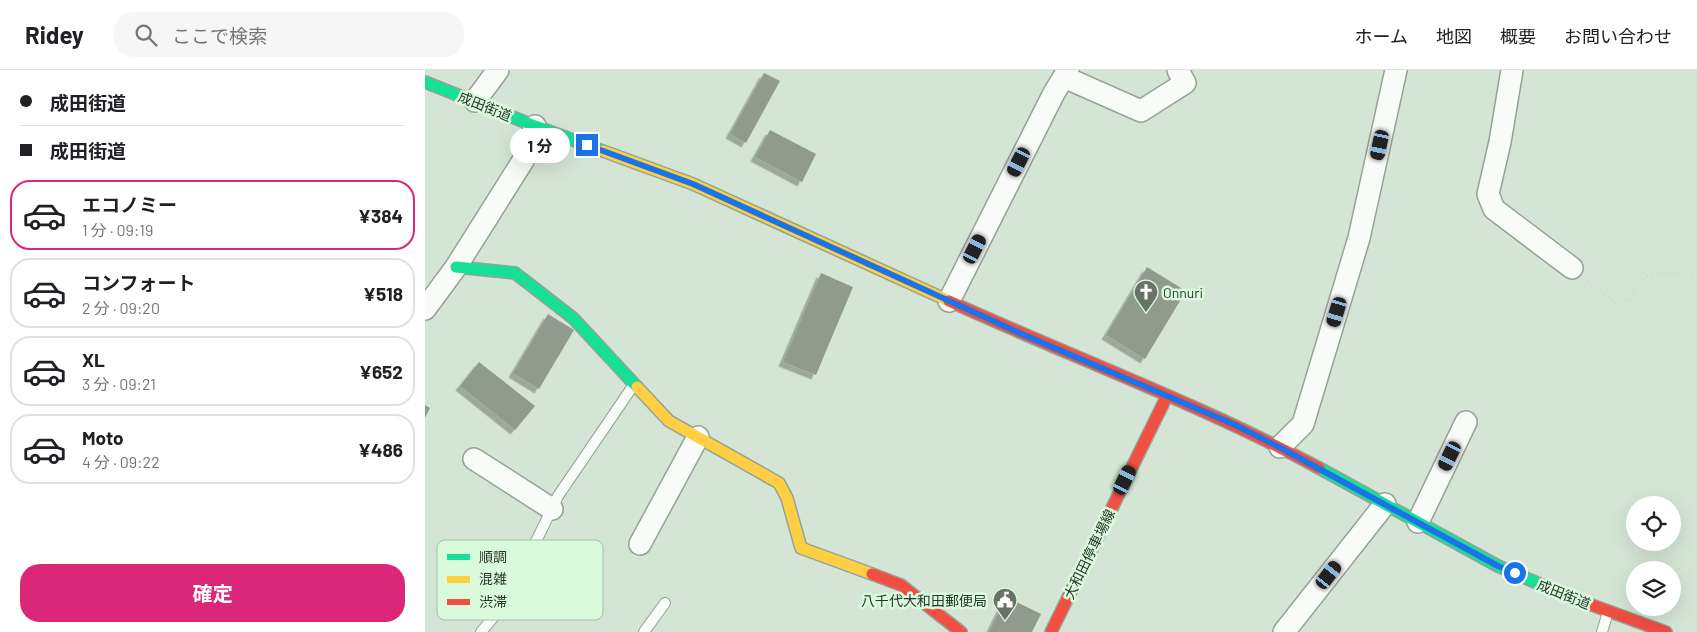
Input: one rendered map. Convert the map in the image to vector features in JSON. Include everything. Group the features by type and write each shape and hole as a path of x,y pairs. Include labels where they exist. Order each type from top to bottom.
{"main road":[{"name":"成田街道","path":"425,82 535,126 693,184 1024,335 1233,424 1498,566 1566,596 1667,632"},
{"path":"456,267 515,272 573,318 669,421 779,483 785,492 795,535 801,548 901,585 961,632"},
{"name":"大和田停車場線","path":"1051,632 1167,396"}],"street":[{"path":"475,101 498,70"},
{"path":"949,301 1066,74 1141,111 1185,83 1178,70"},
{"path":"1279,447 1303,424 1306,415 1359,238 1396,70"},
{"path":"1511,70 1500,142 1488,194 1494,210 1572,268"},
{"path":"425,309 456,267 523,159 535,126"},
{"path":"1418,522 1466,422"},
{"path":"640,544 698,437"},
{"path":"474,458 552,509"},
{"path":"1284,632 1385,504"}],"lane":[{"path":"537,540 558,496 635,383"},
{"path":"644,632 665,603"},
{"path":"1602,632 1608,611"},
{"path":"481,632 491,620"}],"path":[{"path":"1572,268 1615,303 1629,301 1643,278 1653,274 1684,274 1697,278"}],"building":[{"path":"764,73 780,81 746,143 730,134"},
{"path":"770,130 816,154 802,182 755,157"},
{"name":"Onnuri","path":"1147,267 1186,291 1145,359 1106,335"},
{"path":"821,273 853,287 816,375 783,362"},
{"path":"548,314 574,330 539,389 513,373"},
{"path":"479,362 535,406 515,430 460,386"},
{"path":"425,405 430,408 425,418"},
{"path":"1006,597 1041,614 1032,632 989,632"}],"traffic: fast":[{"path":"425,82 603,151"},
{"path":"456,267 515,273 573,318 637,387"},
{"path":"1319,468 1498,566 1567,596"}],"traffic: slow":[{"path":"603,151 693,184 949,301"},
{"path":"637,387 669,421 779,483 787,498 801,548 872,574"}],"traffic: jam":[{"path":"949,301 1182,402 1319,468"},
{"path":"1051,632 1167,396"},
{"path":"872,574 901,585 961,632"},
{"path":"1567,596 1666,632"}],"place":[{"name":"Onnuri","path":"1146,313"},
{"name":"八千代大和田郵便局","path":"1005,621"}],"route":[{"path":"587,145 693,184 1024,335 1233,424 1498,566 1515,573"}]}
